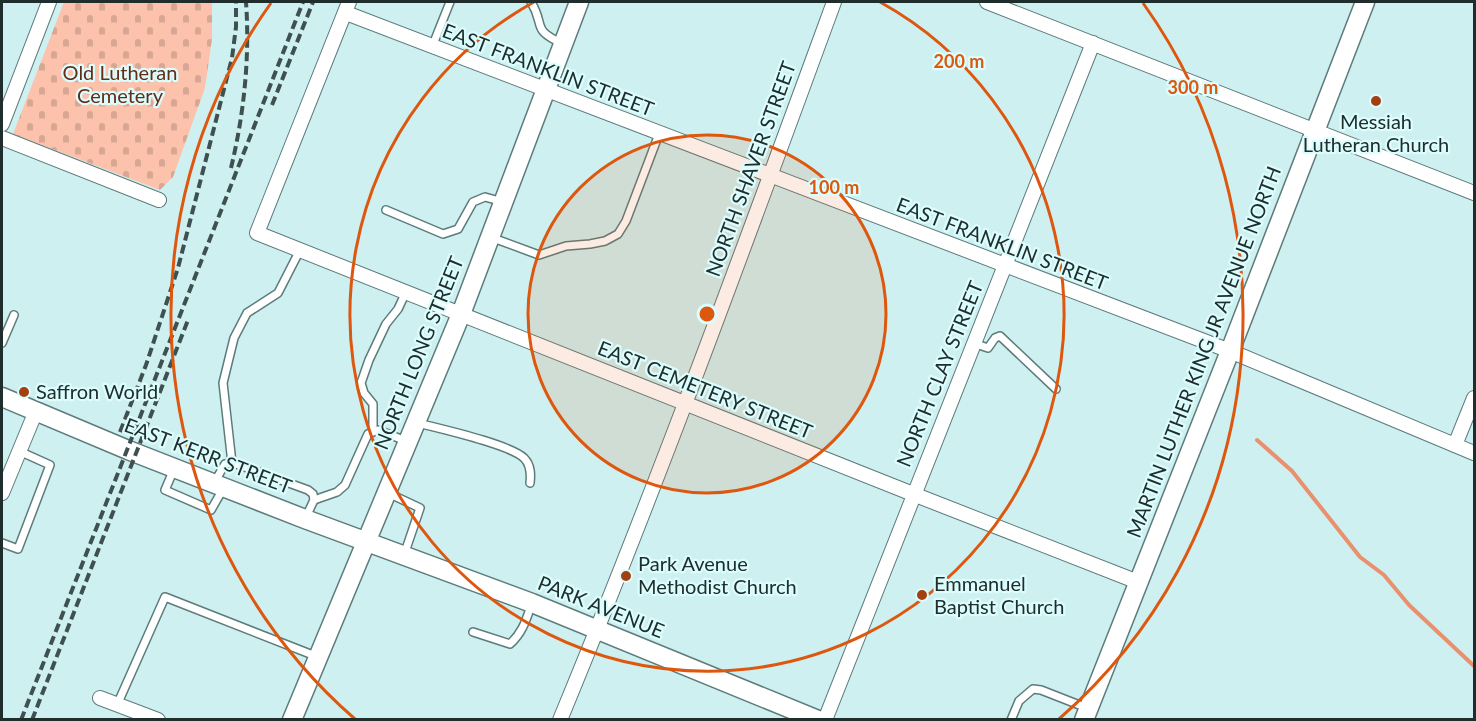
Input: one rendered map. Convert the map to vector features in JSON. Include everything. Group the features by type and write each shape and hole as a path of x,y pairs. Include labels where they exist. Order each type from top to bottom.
{"street":[{"path":"2,124 47,2"},
{"name":"NORTH LONG STREET","path":"292,720 461,314 579,2"},
{"name":"NORTH SHAVER STREET","path":"560,720 685,403 834,2"},
{"path":"987,2 1474,193"},
{"name":"MARTIN LUTHER KING JR AVENUE NORTH","path":"1086,714 1365,2"},
{"name":"EAST FRANKLIN STREET","path":"347,8 432,47 545,91 1230,351 1474,453"},
{"name":"EAST CEMETERY STREET","path":"347,8 258,232 1138,582"},
{"name":"NORTH CLAY STREET","path":"825,720 912,494 1093,43"},
{"path":"2,138 159,200"},
{"name":"EAST KERR STREET","path":"2,397 365,542"},
{"path":"1455,445 1474,398"},
{"path":"2,493 36,411"},
{"name":"PARK AVENUE","path":"365,542 532,603 818,720"},
{"path":"100,698 158,720"}],"lane":[{"path":"432,47 450,2"},
{"path":"531,2 540,29 547,36 563,44"},
{"path":"490,237 539,255 566,246 605,241 618,234 626,221 659,134"},
{"path":"386,210 443,234 458,229 473,202 485,197 503,202"},
{"path":"232,463 223,383 234,338 247,313 278,293 300,250"},
{"path":"374,430 374,404 364,393 361,383 386,324 398,309 406,292"},
{"path":"2,343 14,315"},
{"path":"973,343 988,348 994,338 1000,336 1056,389"},
{"path":"416,422 508,449 524,458 531,470 530,483"},
{"path":"314,500 337,492 345,485 368,434 374,430 407,441"},
{"path":"2,543 18,549 50,465 19,451"},
{"path":"175,468 165,490 211,510 219,485 220,469 225,464 232,463 308,490 313,494 314,500 305,519"},
{"path":"386,492 420,508 403,556"},
{"path":"117,705 165,597 318,657"},
{"path":"473,632 510,644 520,634 532,603"},
{"path":"1011,720 1019,701 1033,689 1041,690 1086,714"}],"green space":[{"name":"Old Lutheran Cemetery","path":"64,2 212,2 212,39 205,88 173,177 160,190 13,134"}],"waterway":[{"path":"1257,440 1292,471 1360,557 1384,575 1409,605 1474,666"}],"railway":[{"path":"120,432 146,365 178,268 232,58 236,2"},
{"path":"231,168 245,85 246,2"},
{"path":"21,720 303,2"},
{"path":"272,105 313,2"},
{"path":"32,720 188,320"}],"place":[{"name":"Messiah Lutheran Church","path":"1376,101"},
{"name":"Saffron World","path":"24,392"},
{"name":"Park Avenue Methodist Church","path":"626,576"},
{"name":"Emmanuel Baptist Church","path":"922,595"}]}
